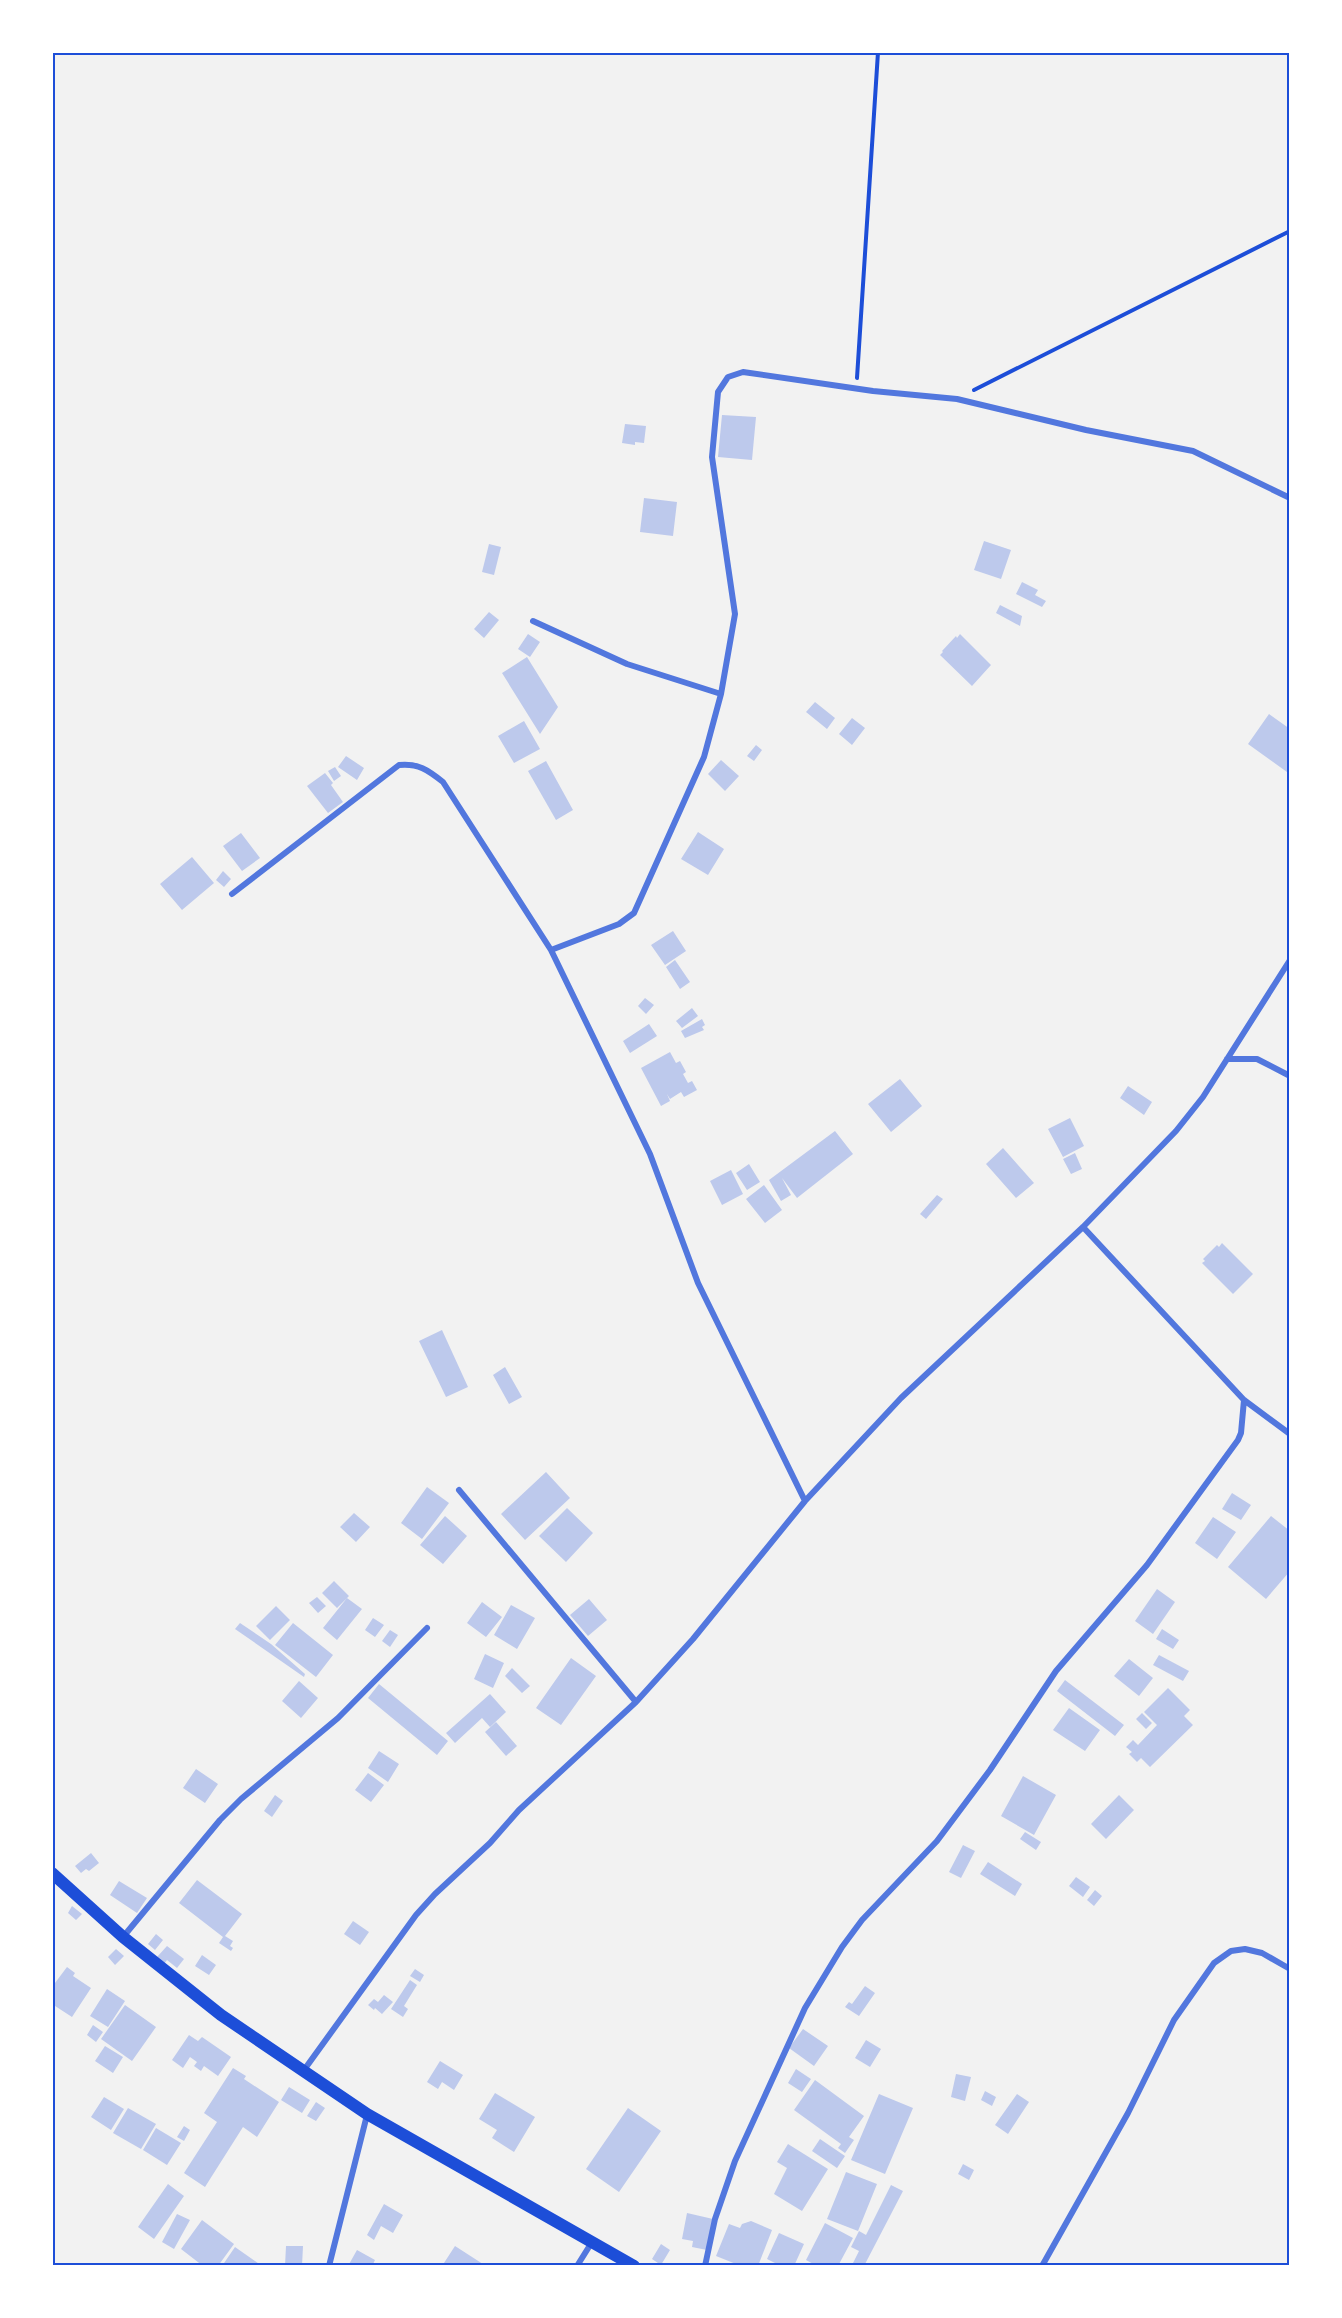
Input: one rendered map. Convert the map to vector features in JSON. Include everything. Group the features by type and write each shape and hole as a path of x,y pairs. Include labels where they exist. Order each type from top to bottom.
{"main road":[{"path":"52,1873 123,1937 220,2015 368,2114 634,2265"}],"street":[{"path":"551,950 619,924 634,913 704,757 721,694 735,614 712,457 718,392 728,377 743,372 856,389 957,399 1086,430 1193,451 1290,498"},
{"path":"533,621 627,664 721,694"},
{"path":"232,894 399,765 412,764 425,768 443,782 551,950 650,1154 698,1284 805,1501"},
{"path":"304,2070 422,1908 490,1843 519,1810 636,1702 693,1639 805,1501 901,1398 1083,1227 1176,1131 1203,1097 1290,960"},
{"path":"1227,1059 1257,1059 1290,1076"},
{"path":"1083,1227 1244,1400 1290,1434"},
{"path":"705,2265 715,2220 735,2161 805,2008 842,1947 862,1920 937,1841 990,1770 1056,1671 1147,1565 1238,1440 1244,1400"},
{"path":"459,1490 636,1702"},
{"path":"123,1937 220,1820 241,1799 338,1718 427,1628"},
{"path":"1042,2265 1128,2113 1174,2020 1214,1963 1231,1951 1245,1949 1262,1953 1290,1970"},
{"path":"330,2265 336,2232 368,2114"},
{"path":"577,2265 593,2241"}],"path":[{"path":"856,389 878,52"},
{"path":"957,399 1290,231"}],"building":[{"path":"722,415 756,417 752,460 718,457"},
{"path":"625,424 646,426 644,443 635,442 635,445 622,443"},
{"path":"644,498 677,502 673,536 640,532"},
{"path":"984,541 1011,550 1001,579 974,570"},
{"path":"489,544 501,547 494,575 482,572"},
{"path":"1022,582 1038,590 1035,595 1046,601 1042,607 1016,594"},
{"path":"1000,605 1022,616 1020,626 996,613"},
{"path":"489,612 499,620 484,638 474,629"},
{"path":"528,634 540,642 530,657 518,649"},
{"path":"960,634 991,665 972,686 940,655"},
{"path":"527,657 558,707 540,734 502,673"},
{"path":"815,702 835,718 827,729 806,712"},
{"path":"1269,714 1290,729 1290,768 1287,772 1248,744"},
{"path":"852,718 865,728 852,745 839,734"},
{"path":"524,721 540,749 514,763 498,736"},
{"path":"756,745 762,750 754,761 747,756"},
{"path":"346,756 364,768 357,780 338,767"},
{"path":"721,760 739,776 725,791 708,774"},
{"path":"546,761 573,810 556,820 528,771"},
{"path":"335,767 341,776 334,781 328,771"},
{"path":"325,773 343,802 328,813 307,786"},
{"path":"698,832 724,849 708,875 681,859"},
{"path":"241,833 260,858 242,871 223,846"},
{"path":"192,857 214,883 182,910 160,884"},
{"path":"223,871 231,879 224,887 216,880"},
{"path":"673,931 686,951 665,965 651,945"},
{"path":"675,960 690,982 680,989 666,967"},
{"path":"645,998 654,1005 646,1014 638,1006"},
{"path":"692,1008 698,1016 682,1028 676,1021"},
{"path":"702,1019 705,1025 702,1027 704,1030 685,1038 681,1031"},
{"path":"649,1024 657,1036 630,1053 623,1041"},
{"path":"670,1052 676,1063 680,1061 686,1072 683,1074 688,1083 692,1081 697,1090 684,1097 681,1092 670,1099 667,1094 670,1101 661,1106 641,1068"},
{"path":"900,1079 922,1106 891,1132 868,1104"},
{"path":"1128,1086 1152,1102 1144,1115 1120,1098"},
{"path":"1070,1118 1084,1146 1063,1157 1048,1129"},
{"path":"835,1131 853,1154 797,1198 782,1178 791,1195 781,1201 769,1180"},
{"path":"1003,1148 1034,1183 1016,1198 986,1164"},
{"path":"1075,1153 1082,1169 1071,1174 1063,1159"},
{"path":"749,1164 760,1182 747,1190 736,1173"},
{"path":"731,1170 743,1194 722,1205 710,1181"},
{"path":"764,1185 782,1210 765,1223 746,1199"},
{"path":"937,1195 943,1199 926,1219 920,1214"},
{"path":"1222,1243 1253,1274 1233,1294 1202,1263 1217,1245 1219,1247"},
{"path":"442,1330 468,1387 446,1397 419,1341"},
{"path":"505,1367 522,1397 509,1404 493,1375"},
{"path":"546,1472 570,1498 525,1540 501,1514"},
{"path":"427,1487 449,1503 422,1539 401,1523"},
{"path":"1232,1493 1251,1505 1241,1520 1222,1509"},
{"path":"567,1508 593,1533 566,1562 539,1536"},
{"path":"354,1513 370,1527 356,1542 340,1527"},
{"path":"445,1516 467,1536 443,1564 420,1545"},
{"path":"1271,1516 1290,1531 1290,1571 1266,1599 1228,1567"},
{"path":"1213,1517 1236,1532 1217,1559 1195,1543"},
{"path":"334,1581 349,1596 337,1608 322,1593"},
{"path":"1157,1589 1175,1602 1153,1634 1135,1621"},
{"path":"317,1597 326,1606 318,1613 309,1603"},
{"path":"347,1598 362,1609 337,1640 323,1628"},
{"path":"589,1599 607,1620 588,1636 570,1615"},
{"path":"482,1602 502,1617 486,1637 467,1623"},
{"path":"511,1605 535,1618 517,1649 494,1635"},
{"path":"276,1606 290,1620 270,1640 256,1626"},
{"path":"373,1618 384,1625 375,1637 365,1630"},
{"path":"240,1623 271,1644 305,1674 304,1677 235,1629"},
{"path":"293,1623 333,1655 316,1677 275,1645"},
{"path":"1162,1629 1179,1640 1173,1649 1156,1639"},
{"path":"390,1630 398,1635 390,1647 382,1641"},
{"path":"485,1654 504,1663 493,1688 474,1679"},
{"path":"1159,1655 1189,1671 1183,1681 1153,1665"},
{"path":"571,1658 596,1676 561,1725 536,1708"},
{"path":"1129,1659 1153,1678 1139,1696 1114,1676"},
{"path":"512,1668 530,1686 522,1693 505,1676"},
{"path":"1065,1680 1124,1725 1115,1736 1057,1691"},
{"path":"299,1681 318,1698 301,1718 282,1701"},
{"path":"379,1684 448,1741 437,1755 368,1698"},
{"path":"1168,1688 1190,1710 1184,1716 1193,1725 1150,1767 1141,1758 1137,1762 1129,1754 1132,1752 1126,1747 1133,1740 1138,1745 1157,1725 1144,1712"},
{"path":"490,1694 506,1712 490,1727 482,1718 455,1743 446,1733"},
{"path":"1069,1708 1100,1730 1085,1751 1053,1730"},
{"path":"1142,1713 1152,1723 1146,1729 1136,1719"},
{"path":"496,1722 517,1746 506,1756 485,1732"},
{"path":"379,1751 399,1764 388,1782 368,1768"},
{"path":"196,1769 218,1784 205,1803 183,1788"},
{"path":"368,1773 384,1785 371,1802 355,1790"},
{"path":"1023,1776 1056,1795 1034,1835 1001,1816"},
{"path":"275,1795 283,1801 272,1817 264,1811"},
{"path":"1119,1795 1134,1810 1106,1839 1091,1824"},
{"path":"1025,1832 1041,1842 1036,1850 1020,1839"},
{"path":"963,1845 975,1851 961,1878 949,1872"},
{"path":"91,1853 99,1863 89,1871 86,1869 81,1873 75,1866"},
{"path":"988,1862 1022,1884 1015,1896 980,1874"},
{"path":"1076,1877 1090,1887 1083,1897 1069,1886"},
{"path":"197,1880 242,1914 225,1936 233,1941 230,1946 233,1948 231,1951 219,1943 223,1937 179,1903"},
{"path":"119,1881 147,1898 137,1913 110,1895"},
{"path":"1095,1890 1102,1896 1094,1906 1087,1900"},
{"path":"72,1906 82,1914 76,1920 68,1913"},
{"path":"353,1921 369,1932 360,1945 344,1934"},
{"path":"156,1934 163,1940 155,1950 148,1944"},
{"path":"167,1946 184,1959 177,1968 167,1960 164,1964 157,1957"},
{"path":"116,1949 124,1956 115,1965 108,1957"},
{"path":"202,1955 216,1965 209,1975 195,1966"},
{"path":"67,1967 75,1973 73,1976 91,1988 72,2017 52,2004 52,1987"},
{"path":"415,1969 424,1975 420,1982 410,1976"},
{"path":"410,1980 417,1985 404,2006 408,2009 403,2017 391,2009"},
{"path":"865,1986 875,1993 859,2016 845,2007 849,2002 852,2004"},
{"path":"107,1989 125,2001 108,2027 90,2016"},
{"path":"384,1995 393,2002 382,2014 368,2005 374,1999 378,2002"},
{"path":"125,2005 156,2027 132,2061 101,2039"},
{"path":"93,2025 103,2032 96,2042 87,2035"},
{"path":"803,2029 828,2046 814,2066 789,2048"},
{"path":"189,2035 198,2041 202,2037 231,2057 218,2076 204,2066 201,2071 194,2066 197,2062 190,2057 183,2068 172,2060"},
{"path":"866,2040 881,2049 870,2067 855,2058"},
{"path":"105,2046 123,2057 113,2073 95,2061"},
{"path":"440,2061 463,2075 454,2090 442,2082 438,2089 427,2082"},
{"path":"233,2068 246,2076 244,2079 279,2102 257,2137 243,2127 205,2187 184,2173 217,2122 204,2113"},
{"path":"796,2069 811,2079 802,2092 788,2083"},
{"path":"956,2074 971,2077 965,2101 951,2097"},
{"path":"815,2080 864,2116 849,2137 854,2140 845,2153 838,2148 841,2144 794,2110"},
{"path":"289,2087 310,2100 302,2113 281,2100"},
{"path":"985,2091 996,2097 992,2106 981,2100"},
{"path":"495,2093 535,2117 514,2152 492,2138 497,2130 479,2119"},
{"path":"879,2094 913,2108 885,2174 851,2160"},
{"path":"1017,2094 1029,2102 1008,2134 995,2125"},
{"path":"104,2097 124,2109 111,2130 91,2117"},
{"path":"316,2102 325,2108 316,2121 307,2116"},
{"path":"128,2108 156,2124 141,2149 113,2133"},
{"path":"628,2108 661,2131 619,2192 586,2169"},
{"path":"184,2126 190,2130 184,2141 177,2137"},
{"path":"156,2128 181,2143 167,2165 143,2150"},
{"path":"820,2139 845,2156 837,2168 812,2151"},
{"path":"788,2144 828,2169 802,2211 774,2194 787,2168 777,2162"},
{"path":"963,2164 974,2170 969,2180 958,2174"},
{"path":"846,2172 877,2184 858,2231 827,2219"},
{"path":"168,2184 184,2196 154,2239 138,2227"},
{"path":"891,2185 903,2191 864,2266 858,2266 853,2263 859,2251 851,2247 859,2231 866,2235"},
{"path":"384,2204 403,2215 393,2233 381,2226 374,2240 367,2235"},
{"path":"687,2213 713,2219 707,2250 692,2247 693,2241 682,2239"},
{"path":"177,2214 190,2220 174,2249 162,2242"},
{"path":"202,2220 234,2244 218,2266 203,2266 181,2249"},
{"path":"751,2221 772,2230 758,2266 741,2266 716,2256 729,2224 740,2228 742,2224"},
{"path":"825,2223 853,2238 838,2266 817,2266 806,2260"},
{"path":"779,2233 804,2244 794,2266 781,2266 767,2259"},
{"path":"661,2244 670,2250 661,2265 652,2259"},
{"path":"286,2246 303,2246 302,2266 285,2266"},
{"path":"455,2246 486,2266 442,2266"},
{"path":"235,2247 262,2266 222,2266"},
{"path":"357,2250 375,2260 372,2266 348,2266"}]}
